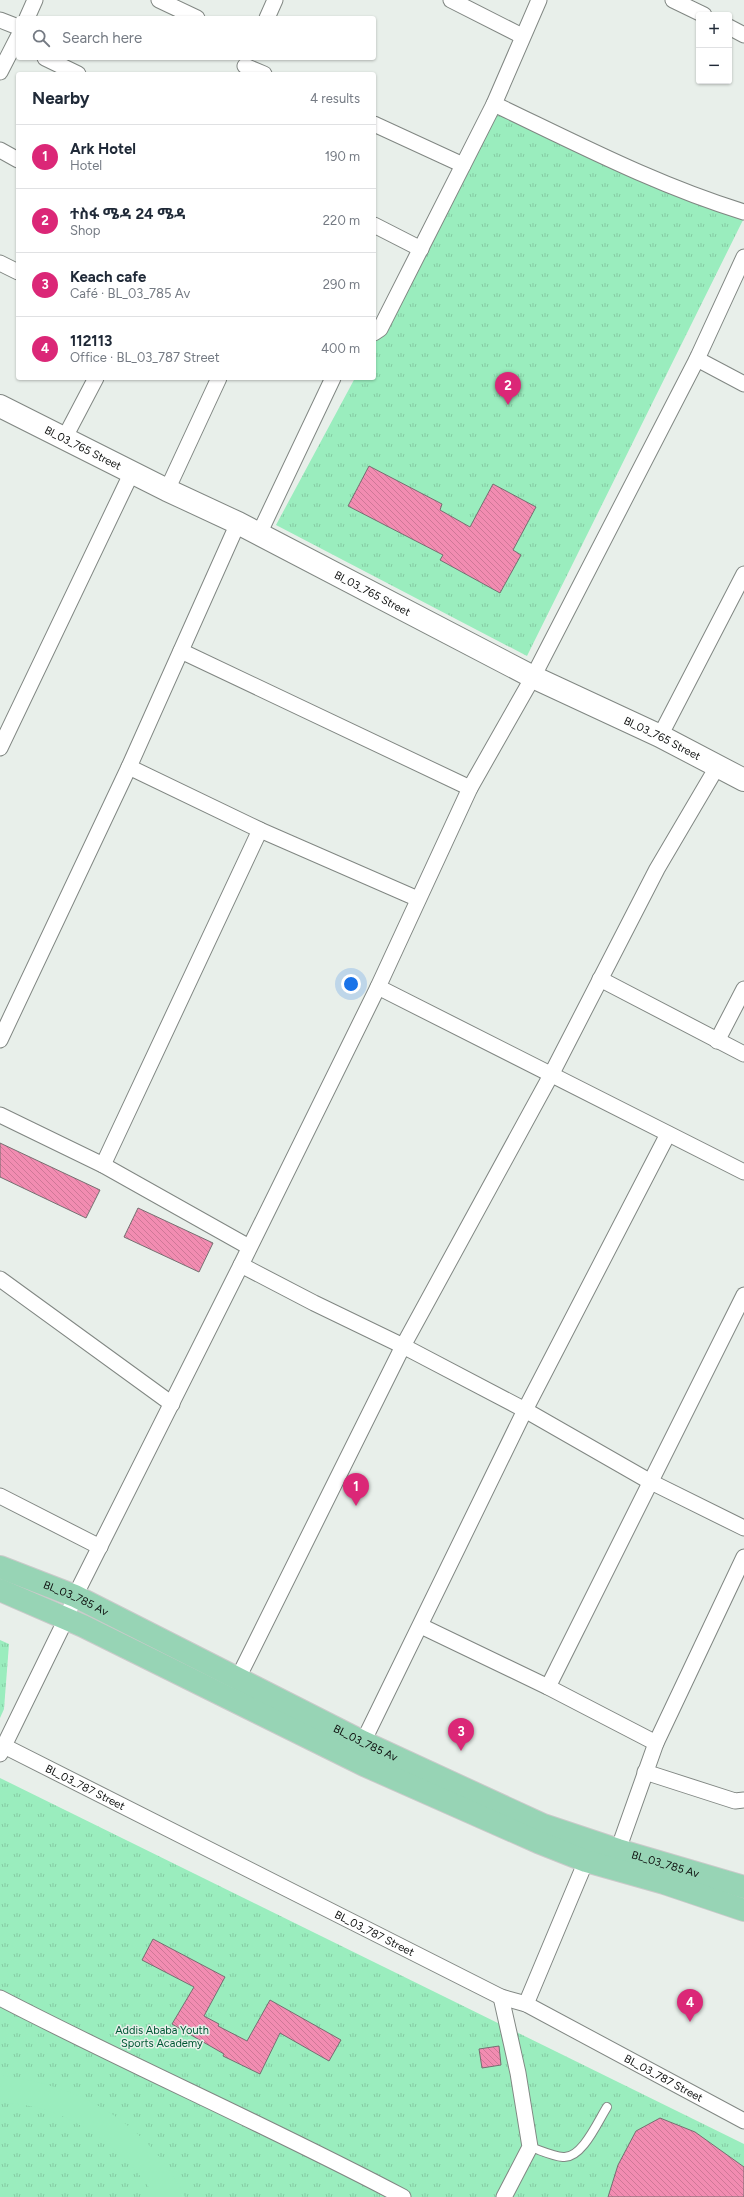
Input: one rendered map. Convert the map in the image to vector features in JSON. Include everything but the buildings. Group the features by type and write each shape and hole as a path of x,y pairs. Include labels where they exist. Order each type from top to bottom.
{"main road":[{"name":"BL_03_785 Av","path":"0,1567 75,1596 363,1742 543,1824 618,1850 744,1888"},
{"name":"BL_03_785 Av","path":"0,1590 66,1619 364,1765 586,1861 664,1883 744,1910"}],"street":[{"path":"28,16 35,0"},
{"path":"159,0 193,16"},
{"path":"268,16 276,0"},
{"path":"451,0 522,36"},
{"path":"376,332 380,329 494,104 522,36 539,0"},
{"path":"673,0 698,12"},
{"path":"0,20 16,26"},
{"path":"732,29 744,35"},
{"path":"0,72 16,43"},
{"path":"50,60 74,72"},
{"path":"245,66 259,72"},
{"path":"494,104 644,176 696,197 744,212"},
{"path":"376,125 463,165"},
{"path":"0,150 16,159"},
{"path":"376,226 421,249"},
{"path":"2,1750 66,1619 75,1596 172,1404 378,987 470,788 533,677 697,359 744,257"},
{"path":"0,263 16,271"},
{"path":"697,359 744,384"},
{"path":"65,437 95,380"},
{"path":"167,490 219,380"},
{"path":"260,534 332,380"},
{"name":"Bl_03_765 Street","path":"1,410 65,437 167,490 238,523 533,677 660,736 744,780"},
{"path":"0,748 132,472"},
{"path":"0,1040 129,768 238,523"},
{"path":"660,736 744,574"},
{"path":"181,651 470,788"},
{"path":"238,1678 403,1346 551,1075 657,868 717,767"},
{"path":"129,768 260,830 418,899"},
{"path":"103,1165 260,830"},
{"path":"600,979 744,1054"},
{"path":"378,987 744,1172"},
{"path":"717,1041 744,989"},
{"path":"0,1115 103,1165 249,1247"},
{"path":"363,1742 421,1626 525,1410 668,1134"},
{"path":"241,1265 314,1303 403,1346 525,1410 649,1481 744,1528"},
{"path":"0,1279 172,1404"},
{"path":"548,1687 649,1481 744,1295"},
{"path":"0,1496 100,1546"},
{"path":"618,1850 656,1743 744,1557"},
{"path":"421,1626 548,1687 656,1743"},
{"name":"BL_03_787 Street","path":"2,1750 501,1997 526,2004 744,2121"},
{"path":"645,1772 735,1801 744,1800"},
{"path":"526,2004 586,1861"},
{"path":"501,1997 518,2073 530,2147 504,2197"},
{"path":"0,1998 94,2046 326,2156 403,2197"}],"lane":[{"path":"530,2147 563,2157 570,2156 580,2150 607,2107"}],"green space":[{"path":"501,108 744,207 744,218 527,656 276,525 354,380 376,380 376,339"},
{"path":"0,1640 9,1644 4,1709 0,1718"},
{"name":"Addis Ababa Youth Sports Academy","path":"0,1778 744,2144 744,2197 0,2197"},
{"path":"0,2075 36,2082 70,2092 111,2113 146,2141 161,2158 185,2197 156,2197 135,2170 114,2149 85,2128 69,2119 36,2107 0,2103"}],"place":[{"name":"ተስፋ ሜዳ 24 ሜዳ","path":"508,405"},
{"name":"Ark Hotel","path":"356,1506"},
{"name":"Keach cafe","path":"461,1751"},
{"name":"112113","path":"690,2022"}]}
